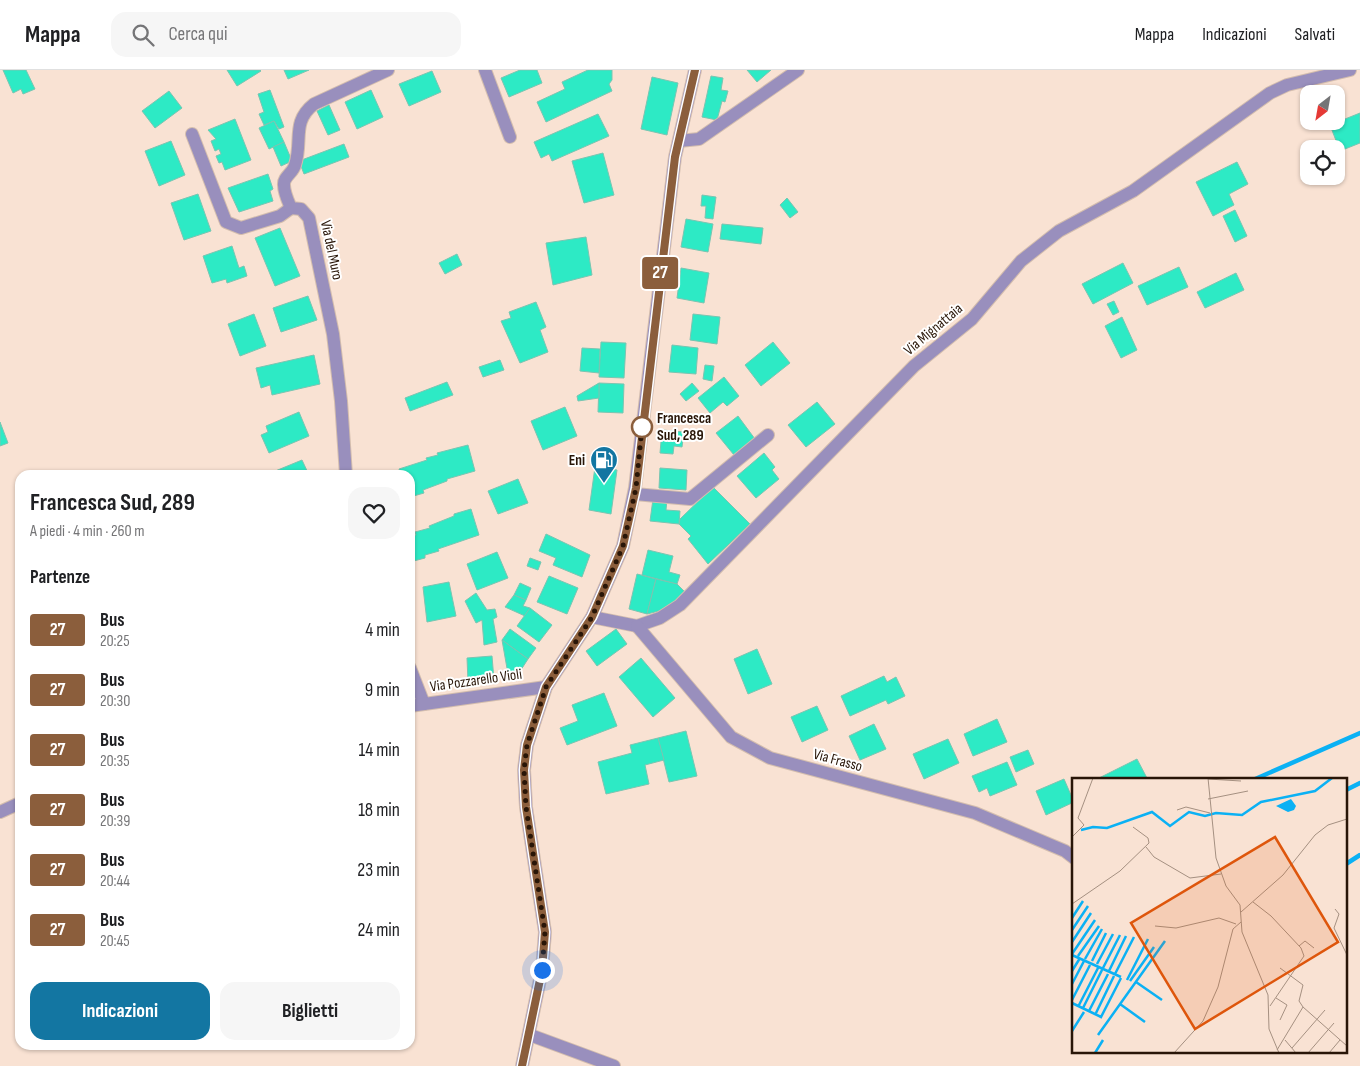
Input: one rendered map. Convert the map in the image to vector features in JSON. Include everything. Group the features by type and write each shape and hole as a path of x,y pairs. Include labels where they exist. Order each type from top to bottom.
{"street":[{"path":"192,134 226,222 241,228 280,216 291,208 283,185 285,179 295,166 300,120 306,111 314,104 388,70"},
{"path":"485,70 510,137"},
{"path":"522,1066 530,1035 542,970 545,932 526,807 524,770 527,745 546,687 592,617 623,546 635,494 661,266 679,141 695,70"},
{"path":"679,141 699,139 798,70"},
{"name":"Via Mignattaia","path":"637,626 660,618 680,605 914,366 972,319 1021,261 1059,231 1133,191 1270,93 1287,85 1350,70"},
{"name":"Via del Muro","path":"291,208 301,209 309,218 331,324 341,401 346,470"},
{"path":"635,494 690,499 768,435"},
{"path":"592,617 637,626"},
{"name":"Via Frasso","path":"637,626 731,737 770,758 975,813 1065,850 1072,856"},
{"path":"415,681 424,704"},
{"name":"Via Pozzarello Violi","path":"415,705 546,687"},
{"path":"0,812 15,805"},
{"path":"530,1035 614,1066"}],"building":[{"path":"3,70 26,70 35,89 23,94 21,89 13,93"},
{"path":"227,70 260,70 261,71 237,86"},
{"path":"284,70 309,70 288,79"},
{"path":"520,70 537,70 542,83 509,97 501,78"},
{"path":"588,70 612,70 612,80 609,84 612,91 546,122 537,102 565,89 562,82"},
{"path":"747,70 771,70 757,82"},
{"path":"432,71 441,92 409,106 399,84"},
{"path":"711,76 723,78 721,90 728,91 725,102 722,101 717,120 702,117"},
{"path":"652,77 678,83 667,135 641,129"},
{"path":"270,90 284,127 279,129 274,121 264,125 259,114 264,112 258,94"},
{"path":"371,90 383,117 357,129 345,102"},
{"path":"169,91 182,108 155,128 142,111"},
{"path":"329,105 340,130 328,135 317,111"},
{"path":"1360,113 1360,143 1345,149 1345,140 1336,140 1332,130 1345,130 1345,119"},
{"path":"598,114 609,136 552,161 549,154 541,158 534,142"},
{"path":"235,119 251,160 225,170 222,162 219,163 216,156 221,154 219,149 215,151 211,141 216,139 208,130"},
{"path":"274,121 284,142 269,149 259,128"},
{"path":"171,141 185,175 159,186 145,151"},
{"path":"284,142 292,161 281,166 273,147"},
{"path":"344,144 349,157 304,174 299,161"},
{"path":"603,153 614,195 584,203 572,161"},
{"path":"1237,162 1248,184 1229,194 1234,205 1213,216 1196,182"},
{"path":"268,174 273,189 270,191 273,201 239,212 228,188"},
{"path":"198,194 211,231 184,240 171,203"},
{"path":"702,195 716,197 713,219 705,218 706,206 701,206"},
{"path":"787,198 798,212 790,218 780,205"},
{"path":"1235,210 1247,236 1235,242 1223,216"},
{"path":"686,219 713,224 708,252 681,247"},
{"path":"722,224 763,228 761,244 720,239"},
{"path":"280,228 300,276 275,286 255,238"},
{"path":"586,237 592,275 553,285 546,243"},
{"path":"232,246 239,268 244,266 247,276 227,283 226,279 212,283 203,256"},
{"path":"457,254 462,265 445,274 439,263"},
{"path":"1123,263 1133,283 1093,304 1082,284"},
{"path":"1179,267 1188,287 1147,305 1138,286"},
{"path":"681,268 709,273 704,303 677,298"},
{"path":"1236,273 1244,290 1205,308 1197,292"},
{"path":"308,296 317,320 281,332 273,308"},
{"path":"1114,301 1119,312 1113,315 1107,304"},
{"path":"536,302 546,327 540,330 548,352 520,363 501,321 511,318 509,312"},
{"path":"254,314 266,346 240,356 228,324"},
{"path":"693,314 720,317 717,344 690,340"},
{"path":"1122,317 1137,350 1121,358 1105,326"},
{"path":"601,342 626,343 624,378 599,377"},
{"path":"773,342 790,363 761,386 745,365"},
{"path":"672,345 698,348 696,374 669,372"},
{"path":"582,348 600,349 599,373 580,371"},
{"path":"314,355 320,384 272,395 270,385 261,388 256,368"},
{"path":"500,360 504,370 483,377 479,367"},
{"path":"705,365 714,366 712,381 703,379"},
{"path":"724,377 739,396 727,406 723,402 710,413 698,398"},
{"path":"447,382 453,395 410,411 405,398"},
{"path":"599,383 624,384 623,413 598,412"},
{"path":"599,383 599,398 578,401 577,396"},
{"path":"692,383 699,391 686,401 680,394"},
{"path":"817,402 835,424 806,447 788,425"},
{"path":"565,407 577,436 543,450 531,421"},
{"path":"299,412 309,436 269,453 261,435 268,432 266,426"},
{"path":"738,416 755,439 734,455 716,433"},
{"path":"0,422 8,443 0,446"},
{"path":"662,430 684,432 682,447 674,446 673,454 660,453"},
{"path":"468,445 475,471 447,479 447,481 423,490 424,493 415,496 415,470 399,469 427,460 426,458 438,455 437,453"},
{"path":"764,453 775,467 772,470 779,479 756,498 737,476"},
{"path":"302,460 307,470 278,470"},
{"path":"595,467 617,470 611,514 589,510"},
{"path":"660,468 687,470 686,490 659,488"},
{"path":"518,479 528,503 498,514 488,491"},
{"path":"713,487 750,524 708,564 688,539 691,536 679,524 680,519"},
{"path":"653,499 667,500 666,510 680,511 679,524 650,521"},
{"path":"471,509 479,535 438,549 439,551 425,555 425,558 415,561 415,532 430,528 429,526 454,516 454,514"},
{"path":"546,534 590,555 582,577 553,565 556,558 539,551"},
{"path":"648,550 673,556 669,572 680,575 677,584 642,575"},
{"path":"497,552 508,578 477,590 467,564"},
{"path":"530,558 541,562 538,570 527,566"},
{"path":"637,574 656,579 647,614 629,609"},
{"path":"549,576 578,588 567,614 537,602"},
{"path":"656,579 677,584 685,592 667,609 647,614"},
{"path":"449,582 456,616 427,622 423,587"},
{"path":"520,583 531,588 526,600 514,595"},
{"path":"476,593 487,610 495,609 497,617 493,619 497,642 484,645 482,620 476,623 465,601"},
{"path":"514,595 526,600 523,606 530,608 525,616 505,607"},
{"path":"530,608 552,625 539,642 517,626"},
{"path":"510,629 536,648 528,659 502,640"},
{"path":"616,629 627,644 597,666 586,651"},
{"path":"502,640 528,659 517,676 508,674"},
{"path":"757,649 772,684 748,694 734,659"},
{"path":"492,656 494,680 468,682 467,658"},
{"path":"641,658 675,698 653,717 619,677"},
{"path":"884,676 887,682 896,677 905,696 888,704 886,700 850,716 841,696"},
{"path":"604,693 617,726 567,745 560,728 578,721 572,705"},
{"path":"817,706 828,730 802,742 791,717"},
{"path":"997,719 1007,742 973,756 964,734"},
{"path":"874,724 886,749 860,760 849,736"},
{"path":"686,731 697,776 669,782 658,738"},
{"path":"658,738 664,760 645,765 649,784 606,794 598,762 632,753 630,745"},
{"path":"948,739 959,763 924,779 913,754"},
{"path":"1028,750 1034,764 1016,772 1010,757"},
{"path":"1137,759 1147,778 1099,778"},
{"path":"1007,762 1017,785 990,796 987,788 979,792 972,776"},
{"path":"1064,779 1072,797 1072,803 1046,815 1036,791"}],"waterway":[{"path":"1258,778 1360,733"},
{"path":"1348,789 1360,783"},
{"path":"1348,863 1360,855"}],"bus line":[{"name":"27","path":"522,1066 530,1035 542,970 545,932 526,807 524,770 527,745 546,687 592,617 611,579 623,546 633,506 675,157 695,70"}],"place":[{"name":"Francesca Sud, 289","path":"642,427"},
{"name":"Eni","path":"604,484"}],"route":[{"path":"542,970 545,932 526,807 524,770 527,745 546,687 592,617 611,579 623,546 636,488 642,427"}]}
